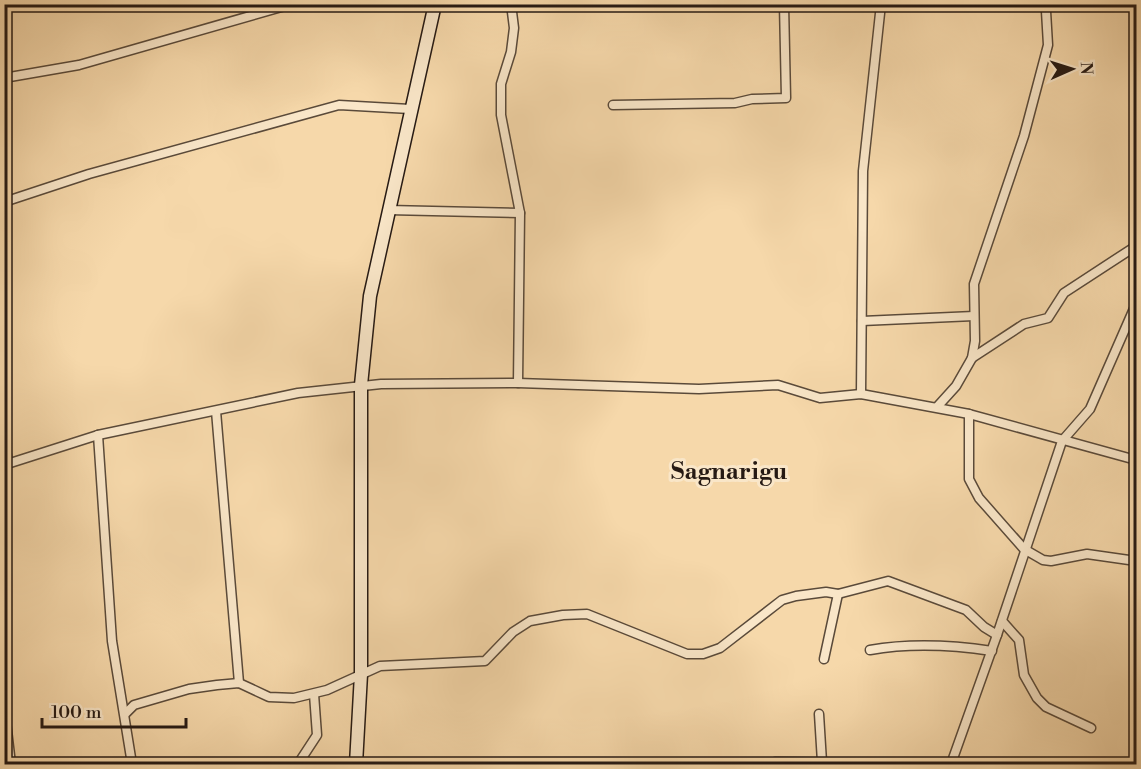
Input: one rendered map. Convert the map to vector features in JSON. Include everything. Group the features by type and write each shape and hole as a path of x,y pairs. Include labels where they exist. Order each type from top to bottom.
{"street":[{"path":"4,78 79,65 292,4"},
{"path":"356,765 361,674 361,386 369,296 435,6 478,4"},
{"path":"511,4 514,28 511,52 501,84 501,115 520,213 518,383"},
{"path":"613,105 735,103 752,99 786,98 783,4"},
{"path":"861,394 863,171 882,4"},
{"path":"937,407 956,386 972,358 975,342 974,284 1024,136 1048,45 1046,11 1050,4"},
{"path":"4,202 88,174 339,105 410,109"},
{"path":"388,210 520,213"},
{"path":"972,358 1024,324 1048,318 1064,293 1137,246"},
{"path":"771,765 775,762 951,764 998,635 1024,549 1062,441 1090,409 1137,304"},
{"path":"862,321 974,316"},
{"path":"4,435 6,464 98,435 280,396 361,386 518,383 699,389 778,386 820,398 861,394 937,407 1137,460"},
{"path":"216,411 239,683"},
{"path":"969,414 969,479 979,498 1024,549 1043,560 1051,561 1087,554 1137,561"},
{"path":"98,435 112,641 132,765"},
{"path":"125,714 134,705 189,689 239,683 269,697 294,698 314,694 380,666 485,661 513,632 530,621 563,615 587,614 687,654 703,654 720,648 782,600 796,596 838,594 888,580 966,610 984,627 998,635"},
{"path":"824,659 838,594"},
{"path":"4,598 4,613"},
{"path":"1002,621 1019,640 1024,675 1037,698 1046,707 1091,728"},
{"path":"870,650 893,646 931,646 992,651"},
{"path":"298,765 317,735 314,694"},
{"path":"4,705 6,741 11,765"},
{"path":"819,714 822,762"}],"district":[{"name":"Sagnarigu","path":"729,472"}]}
